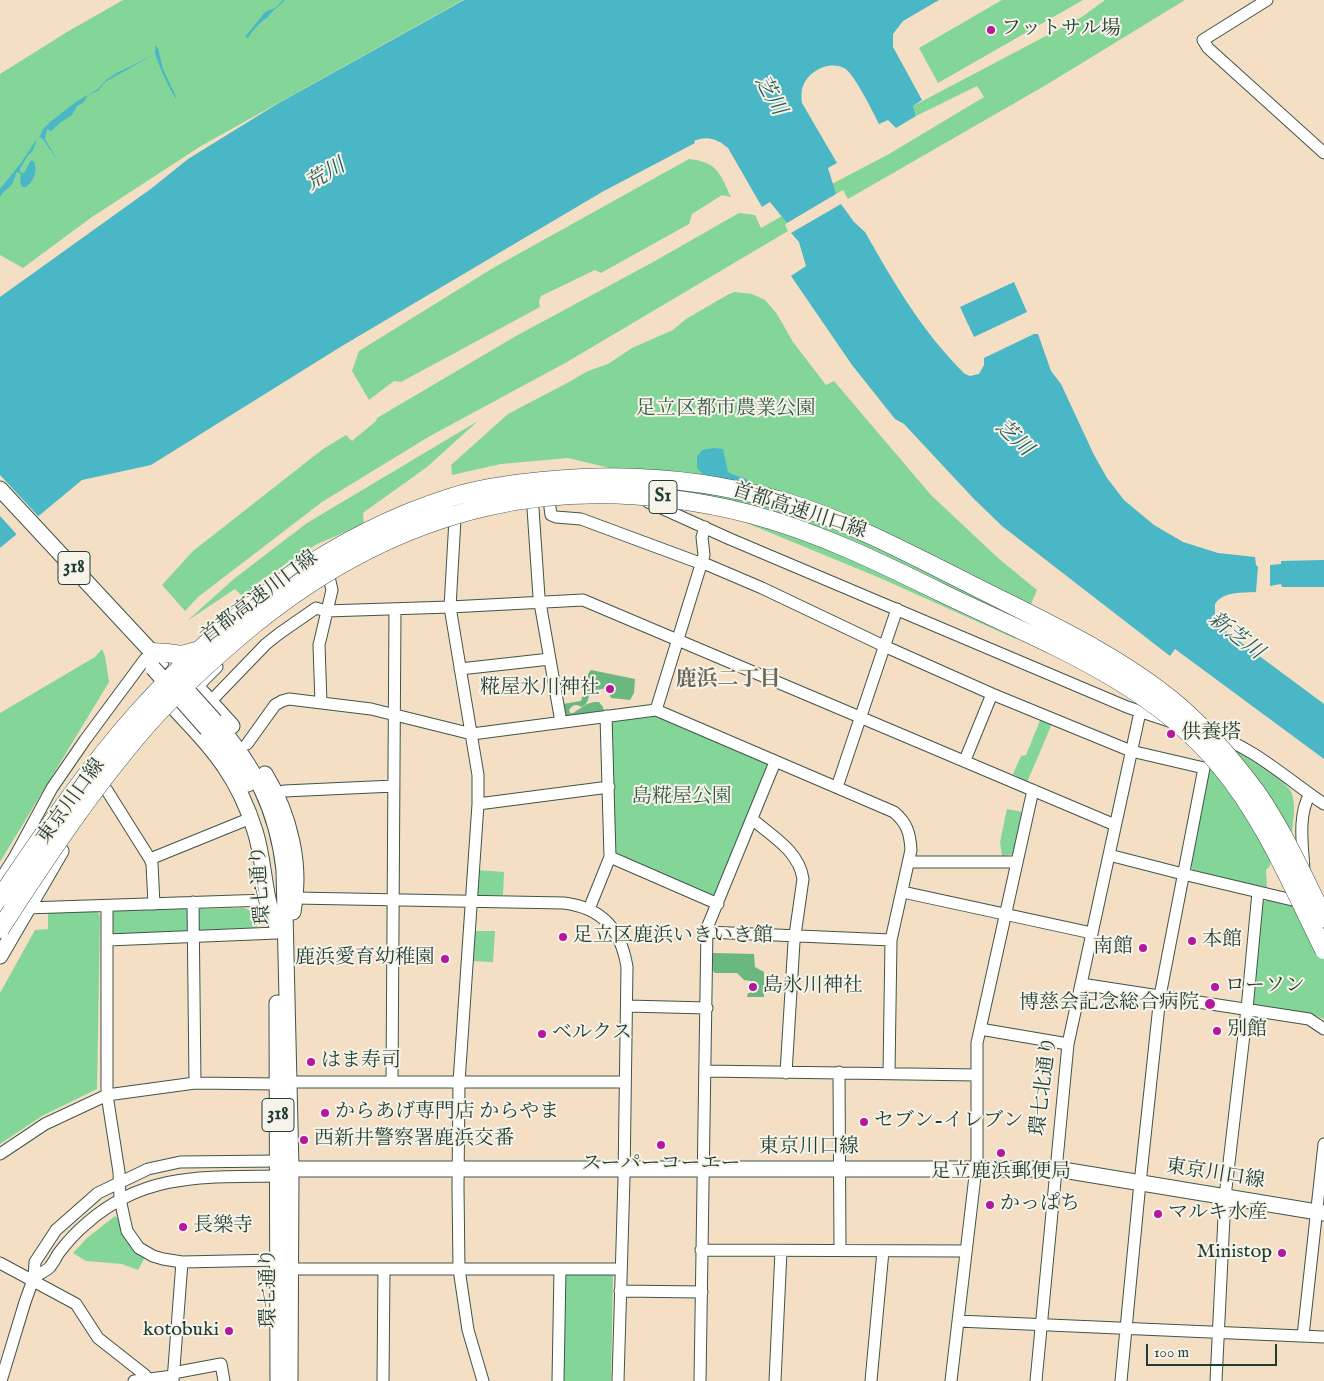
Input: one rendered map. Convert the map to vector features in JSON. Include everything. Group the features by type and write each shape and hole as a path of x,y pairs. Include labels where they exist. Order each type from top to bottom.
{"highway":[{"name":"首都高速川口線","path":"3,903 46,830 114,740 177,672 236,618 288,578 348,541 429,505 472,491 522,482 609,476 693,482 748,492 814,512 883,540 1124,666 1163,693 1212,738 1244,776 1271,816 1324,918"},
{"path":"153,657 182,655 207,648 291,585 322,565 361,543 422,517 482,498 522,490 607,484 688,489 740,499 809,520 840,531 890,553 1022,619 1073,638"},
{"name":"首都高速川口線","path":"0,929 74,819 150,722 212,661 278,605 332,569 380,543 451,516 475,509 522,500 603,494 667,498 724,508 833,541 1082,660 1116,680 1153,704 1182,727 1220,765 1257,819 1324,950"},
{"path":"238,621 316,564 373,533 463,498 482,498"}],"main road":[{"name":"環七通り","path":"0,489 153,657 211,725 242,754 263,792 277,829 284,870 286,946 282,1169 278,1260 278,1381"},
{"name":"環七通り","path":"0,503 153,657"},
{"name":"318","path":"186,676 211,701 258,761 275,793 290,832 294,849 297,884 286,946"},
{"name":"東京川口線","path":"3,903 96,775 134,728 186,676"},
{"name":"東京川口線","path":"0,956 70,834 133,752 174,708 197,687"},
{"name":"318","path":"164,696 223,764 235,783 251,818 261,851 268,900 276,929"},
{"name":"環七通り","path":"211,725 222,745 242,773 264,818 272,849 283,1083"},
{"name":"東京川口線","path":"282,1169 976,1168 1055,1170 1320,1212"},
{"name":"環七通り","path":"282,1169 290,1269 290,1381"}],"street":[{"path":"1267,0 1203,40 1208,48 1324,153"},
{"path":"531,477 540,602 561,722"},
{"path":"186,676 217,646 238,621 259,591 268,583 326,545 409,508 451,493 502,481 531,477 592,481 627,490 650,503 730,539 1140,712 1226,738 1241,746 1324,804"},
{"path":"451,493 455,519 450,607 478,775 478,804 459,1082 459,1268 468,1330 483,1381"},
{"path":"197,687 242,643 329,577 373,552 409,536 455,519 488,510 532,502 606,496 650,503"},
{"path":"549,500 551,515 581,519 701,562 762,588 884,646 992,694 1132,751 1204,768"},
{"path":"656,710 704,555 702,537 705,527"},
{"path":"321,702 319,645 332,590 329,577"},
{"path":"211,701 266,644 316,608 326,611 395,609 583,600 1115,824"},
{"path":"392,1082 396,716 395,609"},
{"path":"837,787 898,609"},
{"path":"0,880 52,788 85,740 153,657"},
{"path":"460,669 550,659"},
{"path":"964,760 992,694"},
{"path":"246,744 276,706 282,701 293,699 371,709 472,734 656,710 886,808 901,818 907,826 910,838 909,862 891,940 889,1073"},
{"name":"環七北通り","path":"1036,1381 1068,1044 1140,712"},
{"path":"589,909 610,857 606,716"},
{"path":"1121,1381 1160,996 1211,733"},
{"path":"700,1381 707,932 775,762"},
{"path":"275,793 394,786"},
{"path":"478,804 609,786"},
{"path":"106,789 150,859 152,864 154,904"},
{"path":"950,1381 976,1168 978,1042 1033,790"},
{"path":"1310,794 1305,805 1302,830 1304,886 1309,904 1324,932"},
{"path":"150,859 251,818"},
{"path":"752,819 789,850 802,868 803,879 795,935 786,1073"},
{"path":"1109,855 1309,904"},
{"path":"610,857 718,904"},
{"path":"909,862 1017,862"},
{"path":"903,892 1092,933"},
{"path":"1216,1381 1225,1197 1247,1009 1258,892"},
{"path":"296,898 471,903 564,903 589,909 608,923 621,940 628,967 618,1381"},
{"path":"27,908 268,900"},
{"path":"194,902 195,1083"},
{"path":"107,906 107,1095 120,1199 127,1231 139,1248 158,1258 182,1262 278,1260"},
{"path":"108,940 194,936 276,929"},
{"path":"707,932 891,940"},
{"path":"1081,984 1309,1019 1324,1029"},
{"path":"627,1006 707,1008"},
{"path":"980,1029 1068,1044"},
{"path":"705,1071 977,1076"},
{"path":"839,1072 838,1169 840,1250"},
{"path":"0,1154 45,1124 107,1095 195,1083 624,1082"},
{"path":"1303,1336 1320,1212 1324,1144"},
{"path":"1,1381 33,1279 35,1262 56,1230 98,1193 148,1169 180,1162 282,1169"},
{"path":"33,1279 50,1268 68,1241 78,1230 120,1199 150,1187 180,1179 229,1176 282,1169"},
{"path":"702,1250 966,1251"},
{"path":"775,1381 781,1251"},
{"path":"871,1381 883,1251"},
{"path":"173,1377 182,1262"},
{"path":"0,1263 33,1279 76,1304 98,1338 145,1375 146,1379"},
{"path":"290,1269 620,1269"},
{"path":"384,1269 384,1381"},
{"path":"558,1381 560,1269"},
{"path":"620,1291 702,1292"},
{"path":"958,1321 1324,1337"},
{"path":"134,1381 173,1377 221,1364 224,1381"}],"green space":[{"path":"123,0 463,0 201,146 92,217 23,268 0,255 0,74"},
{"name":"フットサル場","path":"1002,0 1083,0 938,83 919,48"},
{"path":"1105,0 1185,0 1046,85 848,199 843,190 836,194 832,184 889,154 984,97 977,86 916,116 913,106 1082,17"},
{"path":"689,159 706,163 717,170 731,197 722,195 692,214 689,224 601,273 595,270 541,296 539,301 540,307 401,382 394,381 369,400 352,371 359,351 493,268"},
{"path":"739,213 755,215 761,228 782,216 787,223 785,225 788,231 567,362 430,436 322,502 198,597 185,611 162,585 193,551 323,449 346,435 352,441 376,421 377,418 516,336"},
{"name":"足立区都市農業公園","path":"735,292 752,294 765,300 777,314 793,342 826,385 834,381 931,495 998,558 1037,590 1016,639 880,578 720,512 659,484 614,469 568,458 501,464 452,475 451,465 508,414 588,371 608,364 632,348 673,330 686,319"},
{"path":"478,421 427,467 363,513 364,524 317,544 260,581 250,592 241,595 235,589 187,621 235,578 307,523"},
{"path":"102,649 109,682 0,862 0,713 95,657"},
{"path":"591,670 635,679 634,693 630,700 611,698 606,688 592,691 582,707 573,706 569,710 570,713 594,702 599,702 604,712 566,717 563,704 581,701 583,694 587,690 586,680"},
{"name":"島糀屋公園","path":"652,714 767,761 769,766 716,894 712,898 615,855 611,724 613,722 649,717"},
{"path":"1041,718 1051,723 1051,726 1026,781 1013,774 1021,756 1026,755"},
{"path":"1229,746 1279,779 1290,790 1292,795 1294,811 1292,833 1272,841 1270,866 1266,870 1267,888 1193,870 1191,866 1212,751"},
{"path":"1007,809 1022,812 1013,854 1002,856 1000,842"},
{"path":"477,870 504,872 503,895 478,896 476,893"},
{"path":"1266,900 1299,905 1324,952 1324,1019 1310,1013 1255,1006 1253,1002 1262,903"},
{"path":"244,908 254,912 257,927 254,929 199,931 198,912 200,909"},
{"path":"186,909 189,914 189,930 187,932 115,936 112,932 112,915 114,911"},
{"path":"97,911 100,916 97,1089 42,1116 0,1144 0,993 35,930 48,929 48,913"},
{"path":"474,931 495,931 493,962 471,961"},
{"path":"713,953 754,954 755,967 764,972 764,997 747,997 748,993 750,993 751,981 744,980 737,973 715,973 713,971"},
{"path":"115,1216 119,1219 124,1236 145,1257 138,1270 122,1264 86,1261 73,1253 87,1238"},
{"path":"567,1273 611,1273 613,1275 611,1381 562,1381 564,1276"}],"water":[{"path":"285,0 257,26 248,38 245,37 265,12 275,8"},
{"path":"464,0 939,0 903,21 893,34 893,47 922,100 913,106 916,116 896,128 888,120 879,124 853,77 844,68 832,65 824,67 807,78 801,94 802,103 837,163 828,168 836,194 787,223 770,202 762,207 728,148 720,142 708,138 694,141 695,143 602,192 342,346 151,465 82,480 0,548 0,297 152,188 188,159 277,104"},
{"path":"155,45 158,48 163,69 177,99 158,63"},
{"path":"153,55 105,82 98,91 88,95 83,103 77,106 72,115 51,131 47,129 45,139 58,161 42,138 39,138 43,129 76,102 98,89 106,80"},
{"path":"36,140 32,152 28,155 20,169 20,172 24,173 31,160 34,162 36,169 33,179 29,185 22,187 20,182 21,174 16,173 11,185 0,197 0,189 21,163"},
{"name":"芝川","path":"841,204 854,222 865,232 910,307 936,342 965,374 970,376 979,374 984,365 984,358 1034,334 1038,334 1051,371 1061,384 1094,455 1107,478 1124,500 1154,525 1183,542 1218,553 1255,557 1258,567 1256,592 1223,597 1215,604 1215,617 1220,624 1219,626 1324,704 1324,759 1175,649 1170,656 1002,526 904,424 895,419 852,365 791,276 806,266 799,242 791,233"},
{"path":"1014,282 1027,312 974,337 960,307"},
{"path":"723,449 728,472 747,480 750,482 750,485 704,476 697,468 697,457 702,450"},
{"path":"1324,560 1324,587 1282,587 1281,584 1270,586 1270,565 1281,564 1281,561"}],"pier":[{"path":"0,475 40,518 18,536 0,516"}],"place":[{"name":"フットサル場","path":"991,30"},
{"name":"糀屋氷川神社","path":"610,689"},
{"name":"供養塔","path":"1171,734"},
{"name":"足立区鹿浜いきいき館","path":"563,937"},
{"name":"本館","path":"1192,941"},
{"name":"南館","path":"1143,948"},
{"name":"鹿浜愛育幼稚園","path":"445,959"},
{"name":"島氷川神社","path":"753,987"},
{"name":"ローソン","path":"1215,987"},
{"name":"博慈会記念総合病院","path":"1210,1004"},
{"name":"別館","path":"1217,1031"},
{"name":"ベルクス","path":"542,1034"},
{"name":"はま寿司","path":"311,1062"},
{"name":"からあげ専門店 からやま","path":"325,1113"},
{"name":"セブン-イレブン","path":"864,1122"},
{"name":"西新井警察署鹿浜交番","path":"304,1140"},
{"name":"スーパーコーエー","path":"661,1145"},
{"name":"足立鹿浜郵便局","path":"1001,1153"},
{"name":"かっぱち","path":"990,1205"},
{"name":"マルキ水産","path":"1158,1214"},
{"name":"長樂寺","path":"183,1227"},
{"name":"Ministop","path":"1282,1253"},
{"name":"kotobuki","path":"229,1331"}],"district":[{"name":"鹿浜二丁目","path":"728,681"}],"water label":[{"name":"荒川","path":"326,176"},
{"name":"新芝川","path":"1235,637"}]}
